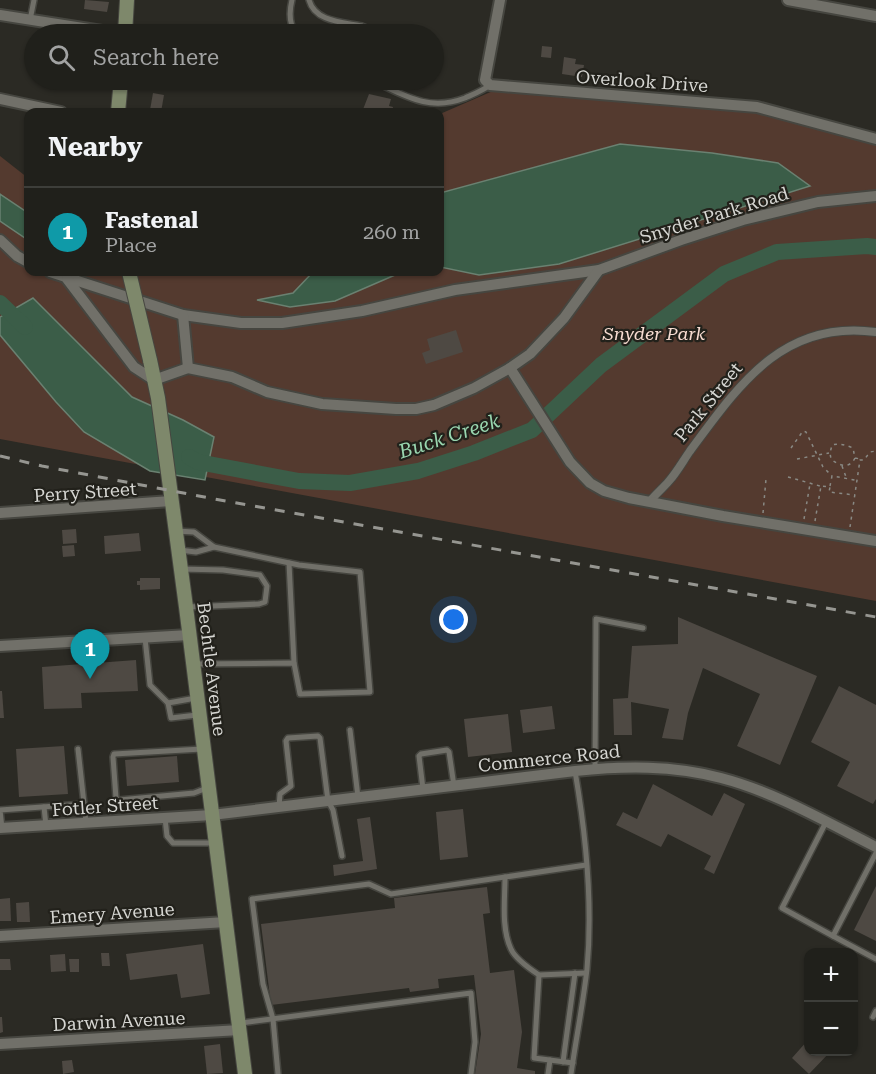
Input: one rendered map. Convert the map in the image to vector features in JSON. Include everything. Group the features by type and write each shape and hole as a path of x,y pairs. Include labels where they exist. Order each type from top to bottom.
{"main road":[{"path":"124,24 127,0"},
{"path":"118,108 120,90"},
{"name":"Bechtle Avenue","path":"130,276 158,398 245,1074"}],"street":[{"path":"490,85 485,80 500,0"},
{"path":"791,0 876,16"},
{"path":"0,15 57,24"},
{"name":"Overlook Drive","path":"490,85 746,106 794,116 876,139"},
{"path":"0,99 42,108"},
{"name":"Snyder Park Road","path":"61,276 183,315 241,323 282,322 362,311 455,290 598,270 743,220 818,202 876,196"},
{"path":"0,240 24,260"},
{"path":"67,278 134,367 154,380 188,368 232,377 267,392 322,404 417,409 451,399 510,368 530,354 548,336 598,270"},
{"path":"183,315 188,368"},
{"name":"Park Street","path":"650,501 670,480 728,400 761,364 793,344 829,332 846,330 876,332"},
{"path":"510,368 570,462 590,483 604,491 664,504 876,541"},
{"name":"Perry Street","path":"0,513 171,501"},
{"path":"0,646 189,635"},
{"name":"Commerce Road","path":"212,815 575,771 644,766 722,778 767,794 876,847"},
{"name":"Fotler Street","path":"1,828 212,815"},
{"name":"Emery Avenue","path":"0,936 226,922"},
{"name":"Darwin Avenue","path":"0,1044 239,1027"}],"lane":[{"path":"30,20 34,0"},
{"path":"291,0 289,12 291,24"},
{"path":"309,0 311,7 318,15 350,24"},
{"path":"393,90 418,101 450,104 490,85"},
{"path":"175,531 194,532 214,547 289,563 360,572 370,692 300,694 294,663 289,563"},
{"path":"178,550 196,552 214,547"},
{"path":"180,569 223,570 260,575 267,586 265,602 259,604 186,607"},
{"path":"595,769 596,619 643,628"},
{"path":"145,638 150,685 168,703 171,718 199,715"},
{"path":"192,664 294,663"},
{"path":"168,703 197,698"},
{"path":"350,730 358,797"},
{"path":"279,807 280,794 291,786 286,741 288,738 318,736 328,801 333,810 342,856"},
{"path":"203,748 114,754 112,757 116,798 119,800 194,793 208,787"},
{"path":"78,749 86,824"},
{"path":"423,789 419,756 447,750 454,786"},
{"path":"571,1074 586,973 588,931 586,865 575,771"},
{"path":"1,828 0,810 84,804"},
{"path":"44,807 46,826"},
{"path":"165,819 167,836 173,843 216,843"},
{"path":"826,822 782,908 876,959"},
{"path":"834,936 876,853"},
{"path":"278,1074 273,1019 263,984 252,899 369,884 391,894 586,865"},
{"path":"505,877 505,924 511,950 539,975 586,973"},
{"path":"563,1062 575,973"},
{"path":"539,975 534,1058 573,1064"},
{"path":"239,1027 273,1019 471,993 475,1041 471,1074"},
{"path":"548,1074 549,1060"}],"path":[{"path":"791,448 803,431 806,432 823,467 832,476 857,480"},
{"path":"842,466 853,462 855,458 853,448 838,444 832,445 831,459 842,466 846,478"},
{"path":"855,458 864,460 870,452 876,451"},
{"path":"798,459 830,453"},
{"path":"848,537 861,460"},
{"path":"832,476 829,492 855,495"},
{"path":"788,477 830,487"},
{"path":"762,522 766,479"},
{"path":"808,530 810,484"},
{"path":"808,530 820,486"}],"green space":[{"name":"Snyder Park","path":"502,87 757,107 876,140 876,601 0,439 0,156 24,175 24,276 444,276 444,112"}],"shaded area":[{"path":"620,144 712,153 778,163 810,186 559,264 479,275 444,268 444,192"},
{"path":"0,194 24,210 24,237 0,221"},
{"path":"309,276 393,276 335,301 290,307 257,300 293,293"},
{"path":"33,298 132,397 214,437 205,480 150,471 84,432 0,335 0,317"}],"building":[{"path":"85,0 109,2 107,12 84,9"},
{"path":"542,46 552,47 551,58 541,57"},
{"path":"564,57 576,59 575,64 584,65 582,77 562,74"},
{"path":"153,93 164,95 162,108 150,108"},
{"path":"369,94 391,99 389,106 393,107 393,108 364,108"},
{"path":"456,330 463,352 426,364 422,353 430,350 427,339"},
{"path":"76,529 77,543 63,544 62,530"},
{"path":"139,533 141,551 105,554 104,536"},
{"path":"74,545 75,556 63,557 62,546"},
{"path":"140,578 160,578 160,589 140,590 137,581 140,581"},
{"path":"678,617 817,676 780,765 737,746 760,694 703,668 688,713 683,740 662,738 669,709 631,702 632,735 614,735 613,699 628,698 632,646 678,644"},
{"path":"136,660 138,691 81,693 82,708 44,709 42,667"},
{"path":"839,686 876,705 876,799 873,804 837,786 850,762 811,742"},
{"path":"0,691 2,691 4,718 0,718"},
{"path":"552,706 555,729 523,733 520,710"},
{"path":"508,714 512,752 468,757 464,719"},
{"path":"64,746 68,794 19,797 16,749"},
{"path":"177,756 179,782 127,786 125,760"},
{"path":"653,784 712,816 724,793 745,804 714,874 704,869 711,856 668,834 661,847 616,825 623,812 637,819"},
{"path":"463,809 468,857 440,860 436,812"},
{"path":"370,817 377,869 334,876 333,865 363,861 357,819"},
{"path":"876,886 876,941 854,930"},
{"path":"487,887 490,913 483,914 490,973 514,970 522,1032 517,1068 535,1071 535,1074 475,1074 481,1034 474,975 438,979 439,988 410,992 409,988 271,1005 261,924 395,908 394,898"},
{"path":"10,898 11,921 0,921 0,899"},
{"path":"29,902 30,922 17,922 16,903"},
{"path":"203,944 210,994 181,998 177,974 130,980 126,954"},
{"path":"101,953 109,953 110,966 102,966"},
{"path":"65,954 66,971 51,972 50,955"},
{"path":"0,959 10,959 11,970 0,970"},
{"path":"69,959 79,959 79,972 70,972"},
{"path":"0,1017 2,1017 3,1032 0,1033"},
{"path":"220,1044 223,1073 207,1074 204,1046"},
{"path":"804,1044 804,1056 826,1056 809,1074 792,1058"},
{"path":"72,1060 74,1072 63,1074 62,1061"}],"waterway":[{"name":"Buck Creek","path":"189,457 198,462 299,481 350,483 418,471 474,453 532,430 601,365 724,274 777,252 876,247"},
{"name":"Buck Creek","path":"0,303 25,327"}],"railway":[{"path":"0,456 220,500 876,617"}],"place":[{"name":"Fastenal","path":"90,679"}]}
